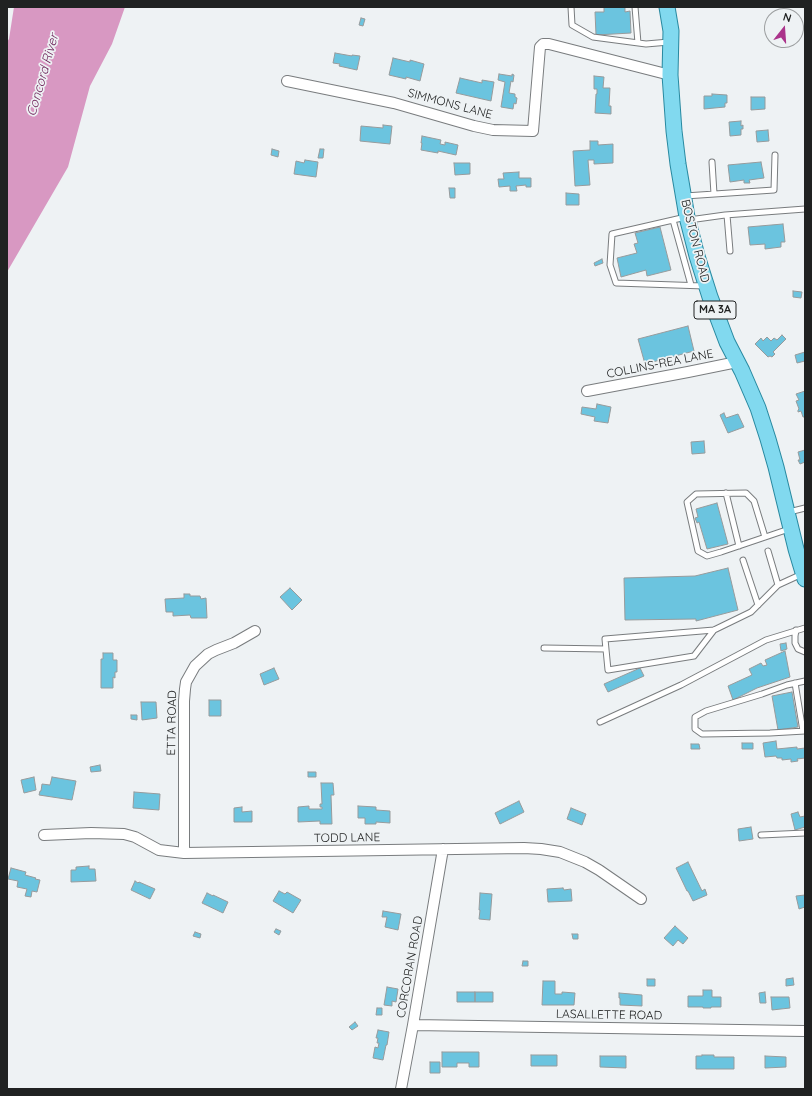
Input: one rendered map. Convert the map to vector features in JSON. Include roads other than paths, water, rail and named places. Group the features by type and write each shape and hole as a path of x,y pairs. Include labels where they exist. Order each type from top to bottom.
{"main road":[{"name":"BOSTON ROAD","path":"667,7 671,31 670,75 674,131 684,196 683,219 728,342 758,408 776,467 804,576"}],"street":[{"name":"SIMMONS LANE","path":"287,81 394,103 493,130 533,131 540,47 543,44 549,44 670,75"},
{"name":"COLLINS-REA LANE","path":"587,391 737,362"},
{"name":"ETTA ROAD","path":"184,853 185,685 192,670 203,658 255,631"},
{"name":"TODD LANE","path":"44,835 91,833 124,834 135,837 159,850 184,853 541,849 560,852 578,858 594,866 641,899"},
{"name":"CORCORAN ROAD","path":"401,1089 443,849"},
{"name":"LASALLETTE ROAD","path":"413,1025 805,1031"}],"lane":[{"path":"571,7 572,25 593,37 646,44 671,42"},
{"path":"635,7 638,43"},
{"path":"684,196 774,190 775,155"},
{"path":"712,162 714,194"},
{"path":"707,286 616,283 610,265 612,234 683,219 805,209"},
{"path":"727,215 730,251"},
{"path":"683,219 691,285"},
{"path":"726,493 739,546"},
{"path":"765,537 754,501 746,493 696,494 687,502 698,551 707,556 739,546 792,528"},
{"path":"788,513 805,508"},
{"path":"768,551 778,585"},
{"path":"743,560 758,605"},
{"path":"714,630 694,656 608,670 605,639 714,630 751,612 778,585 804,576"},
{"path":"600,722 681,685 766,640 805,628"},
{"path":"796,630 795,643 798,649 805,652"},
{"path":"544,648 606,649"},
{"path":"795,683 804,731 702,734 695,729 695,717 706,711 787,685 795,683 805,681"},
{"path":"761,835 805,833"}],"water":[{"name":"Concord River","path":"14,7 125,7 112,44 90,86 68,167 7,272 7,42 9,39"}]}
